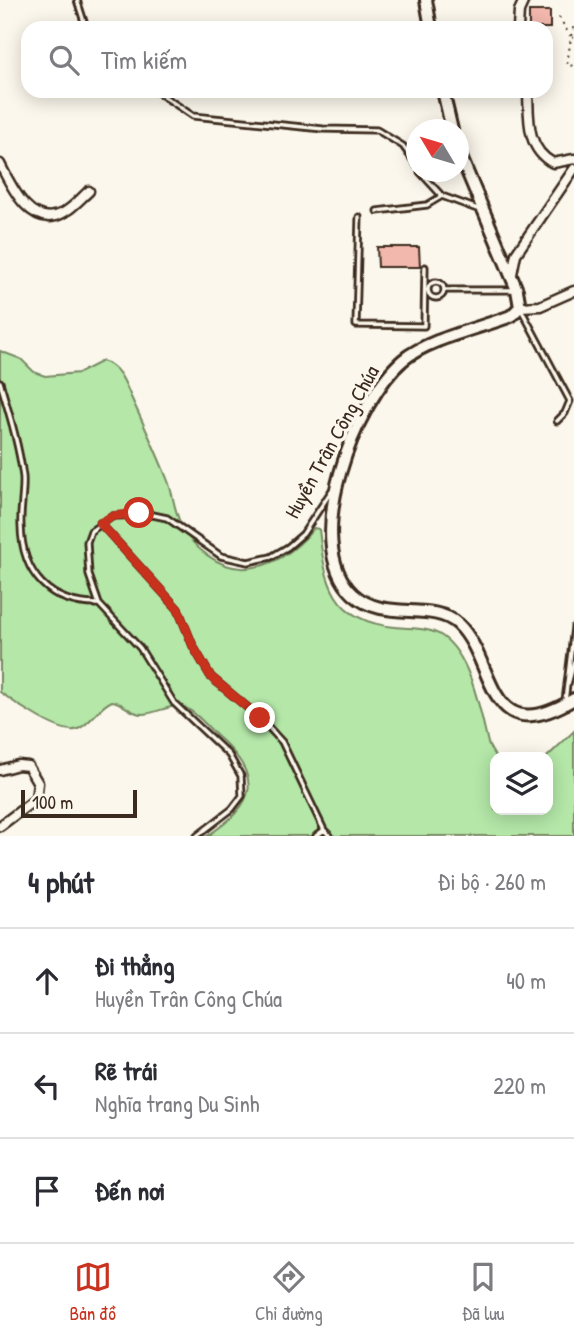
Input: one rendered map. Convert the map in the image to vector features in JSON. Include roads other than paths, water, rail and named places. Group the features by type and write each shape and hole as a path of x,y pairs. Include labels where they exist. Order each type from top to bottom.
{"main road":[{"path":"426,0 430,21"},
{"path":"445,98 449,119"},
{"path":"469,178 517,290 520,307"},
{"name":"Huyền Trân Công Chúa","path":"335,485 371,403 398,365 427,347 511,316 520,307"},
{"path":"335,485 331,532 335,564 345,586 355,596 382,609 426,613 451,620 464,632 496,696 521,714 546,713 569,702"}],"street":[{"path":"518,21 519,10 524,0"},
{"path":"529,98 533,145 543,158 553,163 574,159"},
{"path":"0,164 17,199 43,216 61,214 89,191"},
{"path":"511,277 516,254 574,169"},
{"name":"Huyền Trân Công Chúa","path":"520,307 540,306 574,292"},
{"path":"0,770 18,765 28,766 38,783 36,799 0,826"}],"lane":[{"path":"77,0 84,21"},
{"path":"166,98 193,116 323,129 377,130 406,150"},
{"path":"430,182 442,196 482,211"},
{"path":"377,211 427,205 442,196"},
{"path":"359,218 356,325 424,326 427,291 425,267"},
{"path":"427,291 434,283 443,285 444,290"},
{"path":"427,291 436,298 444,290 517,290"},
{"path":"520,307 570,401 565,413 557,421"},
{"path":"0,382 23,479 21,527 27,559 35,576 56,595 76,604 99,604"},
{"name":"Huyền Trân Công Chúa","path":"100,523 113,516 139,513 167,518 222,556 248,562 271,557 303,534 335,485"},
{"path":"197,836 232,809 242,796 243,787 236,765 174,703 140,648 99,604 90,582 87,554 90,531 100,523 178,609 193,646 211,677 260,718 282,742 324,830 330,836"},
{"path":"569,702 567,685 574,627"},
{"path":"567,685 574,662"},
{"path":"316,836 324,830"}]}
